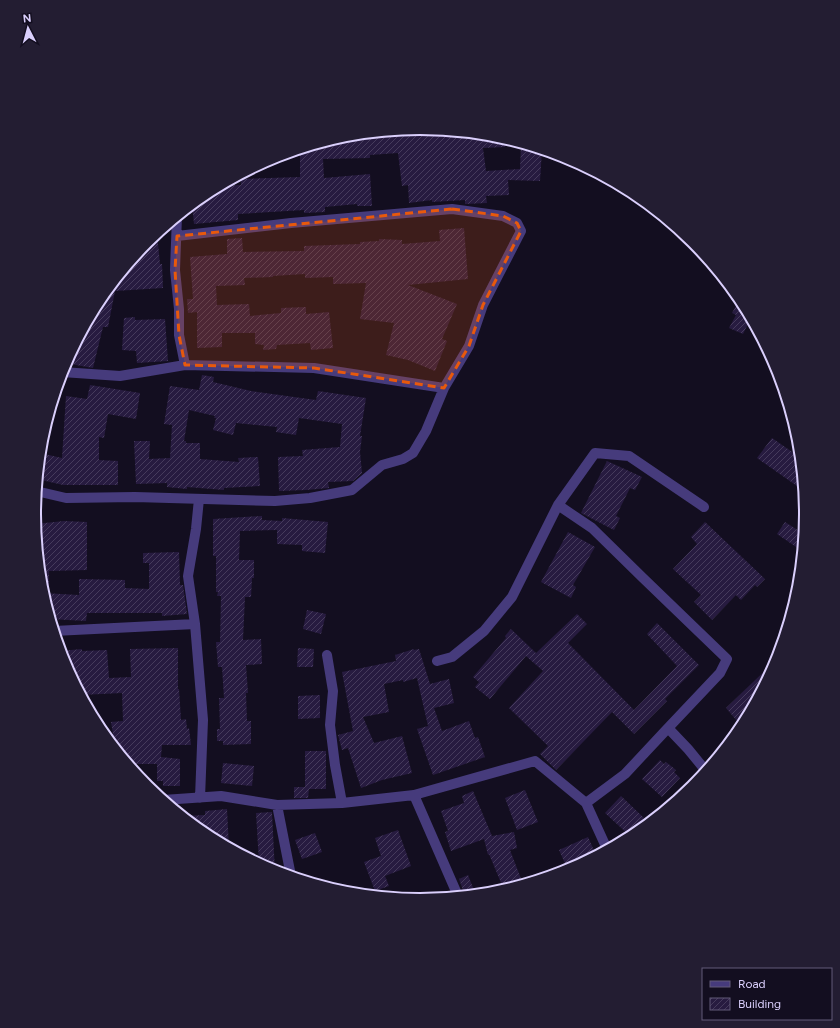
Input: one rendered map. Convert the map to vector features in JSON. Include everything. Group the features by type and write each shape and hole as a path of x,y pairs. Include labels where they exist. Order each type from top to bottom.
{"street":[{"path":"42,492 66,498 135,497 275,501 310,498 352,490 382,465 403,459 413,453 426,431 444,388 469,346 483,305 521,230 517,223 503,216 452,209 290,223 177,236"},
{"path":"177,223 175,270 179,309 179,335 185,365"},
{"path":"69,372 120,376 185,365 314,368 444,388"},
{"path":"437,661 452,657 484,631 512,597 558,505 595,453 629,456 704,507"},
{"path":"199,499 196,529 188,576 195,624 203,720 200,798"},
{"path":"558,505 592,528 728,658 720,673 625,774 586,803"},
{"path":"59,631 195,624"},
{"path":"327,655 333,691 330,725 342,803"},
{"path":"668,728 688,749 702,767"},
{"path":"171,800 221,796 277,805 342,803 414,795 535,760 586,803 606,844"},
{"path":"414,795 456,891"},
{"path":"277,805 291,870"}],"highlighted area":[{"path":"452,209 503,216 517,223 521,231 483,305 469,346 444,388 314,368 185,365 179,335 175,270 177,236"}],"building":[{"path":"420,135 445,136 469,138 505,145 505,147 483,148 486,171 520,169 521,149 542,155 540,181 508,180 509,195 486,196 487,203 465,204 465,200 432,202 432,200 409,203 408,185 402,186 398,153 370,155 370,158 323,159 324,178 370,174 372,206 357,206 357,204 325,207 325,212 304,213 304,210 238,214 238,220 194,224 193,210 232,185 241,185 241,180 243,179 300,177 300,154 346,142 371,138"},
{"path":"464,228 468,279 408,285 457,304 442,339 447,341 435,371 408,360 386,355 394,323 360,319 366,283 333,284 333,277 305,278 305,274 244,278 245,285 216,286 217,305 249,304 250,316 281,313 281,308 306,307 306,314 329,312 333,348 311,350 310,343 277,345 276,349 263,350 264,345 255,344 255,333 222,333 222,347 197,348 197,312 188,313 187,299 193,299 190,257 227,254 227,239 242,238 243,252 304,251 304,246 360,244 360,242 379,241 379,239 402,240 402,244 440,241 439,230"},
{"path":"158,241 160,264 162,264 163,288 115,291 108,327 103,327 93,368 72,364 80,346 105,303 119,283"},
{"path":"736,305 748,324 743,334 729,328 736,315 732,313"},
{"path":"135,317 135,320 165,319 168,361 137,363 136,351 122,350 124,318"},
{"path":"202,375 214,377 213,382 251,391 316,400 318,391 366,398 360,436 362,436 360,452 362,473 353,481 328,482 329,488 279,491 278,457 303,456 302,450 340,447 342,424 299,418 296,435 276,432 277,427 236,423 233,435 213,430 216,418 214,418 215,416 189,410 184,441 186,441 186,443 200,443 200,459 239,462 238,458 258,457 260,486 224,488 224,490 167,487 167,483 136,484 134,441 150,441 149,459 170,458 172,425 164,424 170,386 199,390"},
{"path":"90,385 140,393 136,419 108,414 104,438 99,437 99,460 118,461 118,485 63,485 43,480 46,454 62,458 66,396 87,399"},
{"path":"772,438 794,453 798,487 757,458"},
{"path":"607,461 642,477 635,490 630,488 616,516 620,518 614,530 581,513"},
{"path":"262,516 262,520 282,521 282,518 328,522 325,553 302,551 302,545 277,544 277,530 240,531 239,560 254,560 254,578 252,578 251,597 245,597 243,640 261,639 262,664 246,665 248,693 246,693 247,721 251,721 251,744 223,745 223,741 217,741 217,729 220,729 219,698 224,698 222,667 218,667 216,642 220,642 221,596 217,596 218,592 216,592 216,556 213,556 213,519"},
{"path":"64,521 87,522 87,570 49,571 48,589 44,563 41,523"},
{"path":"705,522 765,579 757,587 755,585 741,600 736,595 712,620 694,602 701,595 673,569 697,544 691,537"},
{"path":"785,522 798,530 797,548 777,534"},
{"path":"568,532 595,547 573,585 576,587 571,598 541,582"},
{"path":"179,552 180,585 183,585 187,614 162,616 162,613 87,613 86,621 56,619 49,593 79,595 79,579 125,580 125,588 149,589 149,563 143,563 143,553"},
{"path":"307,610 326,614 321,634 303,629"},
{"path":"577,614 587,624 568,643 634,710 677,666 647,634 657,623 699,665 665,699 667,701 634,734 612,712 556,770 540,754 548,746 509,708 543,671 526,656 490,699 475,687 479,682 473,677 506,638 505,636 511,629 536,653"},
{"path":"178,648 178,689 181,720 186,719 187,729 189,728 191,745 162,745 161,757 180,759 180,786 163,786 163,781 157,781 157,764 135,764 119,745 111,734 113,734 111,722 123,721 122,693 87,695 80,682 67,650 82,649 82,651 107,650 109,678 131,677 130,649"},
{"path":"298,648 314,649 313,667 297,667"},
{"path":"414,649 419,649 430,684 449,679 454,703 434,708 442,731 469,721 475,738 478,737 485,757 433,775 417,729 428,726 417,678 403,682 403,680 384,684 389,712 363,717 374,743 402,736 412,773 382,780 361,788 348,748 342,750 338,735 353,731 342,672 396,661 395,655"},
{"path":"765,671 737,721 726,708"},
{"path":"320,695 320,718 298,719 298,696"},
{"path":"305,751 326,751 326,789 309,789 308,798 294,798 294,787 305,787"},
{"path":"660,760 664,764 666,762 676,770 674,772 680,778 662,797 642,779"},
{"path":"223,763 254,766 252,786 221,783"},
{"path":"525,790 538,822 517,830 505,798"},
{"path":"473,791 492,836 514,832 517,848 510,850 521,879 502,884 489,854 488,855 484,839 451,851 445,832 448,831 441,811 464,803 462,796"},
{"path":"621,796 644,818 641,822 626,832 605,813"},
{"path":"227,809 229,841 190,816 205,815 205,811"},
{"path":"272,812 275,864 259,857 256,813"},
{"path":"398,830 411,866 385,876 389,886 377,890 375,890 364,862 381,856 375,838"},
{"path":"315,833 322,852 302,859 295,840"},
{"path":"588,837 594,851 565,864 559,850"},
{"path":"468,875 474,889 463,890 459,879"}]}
